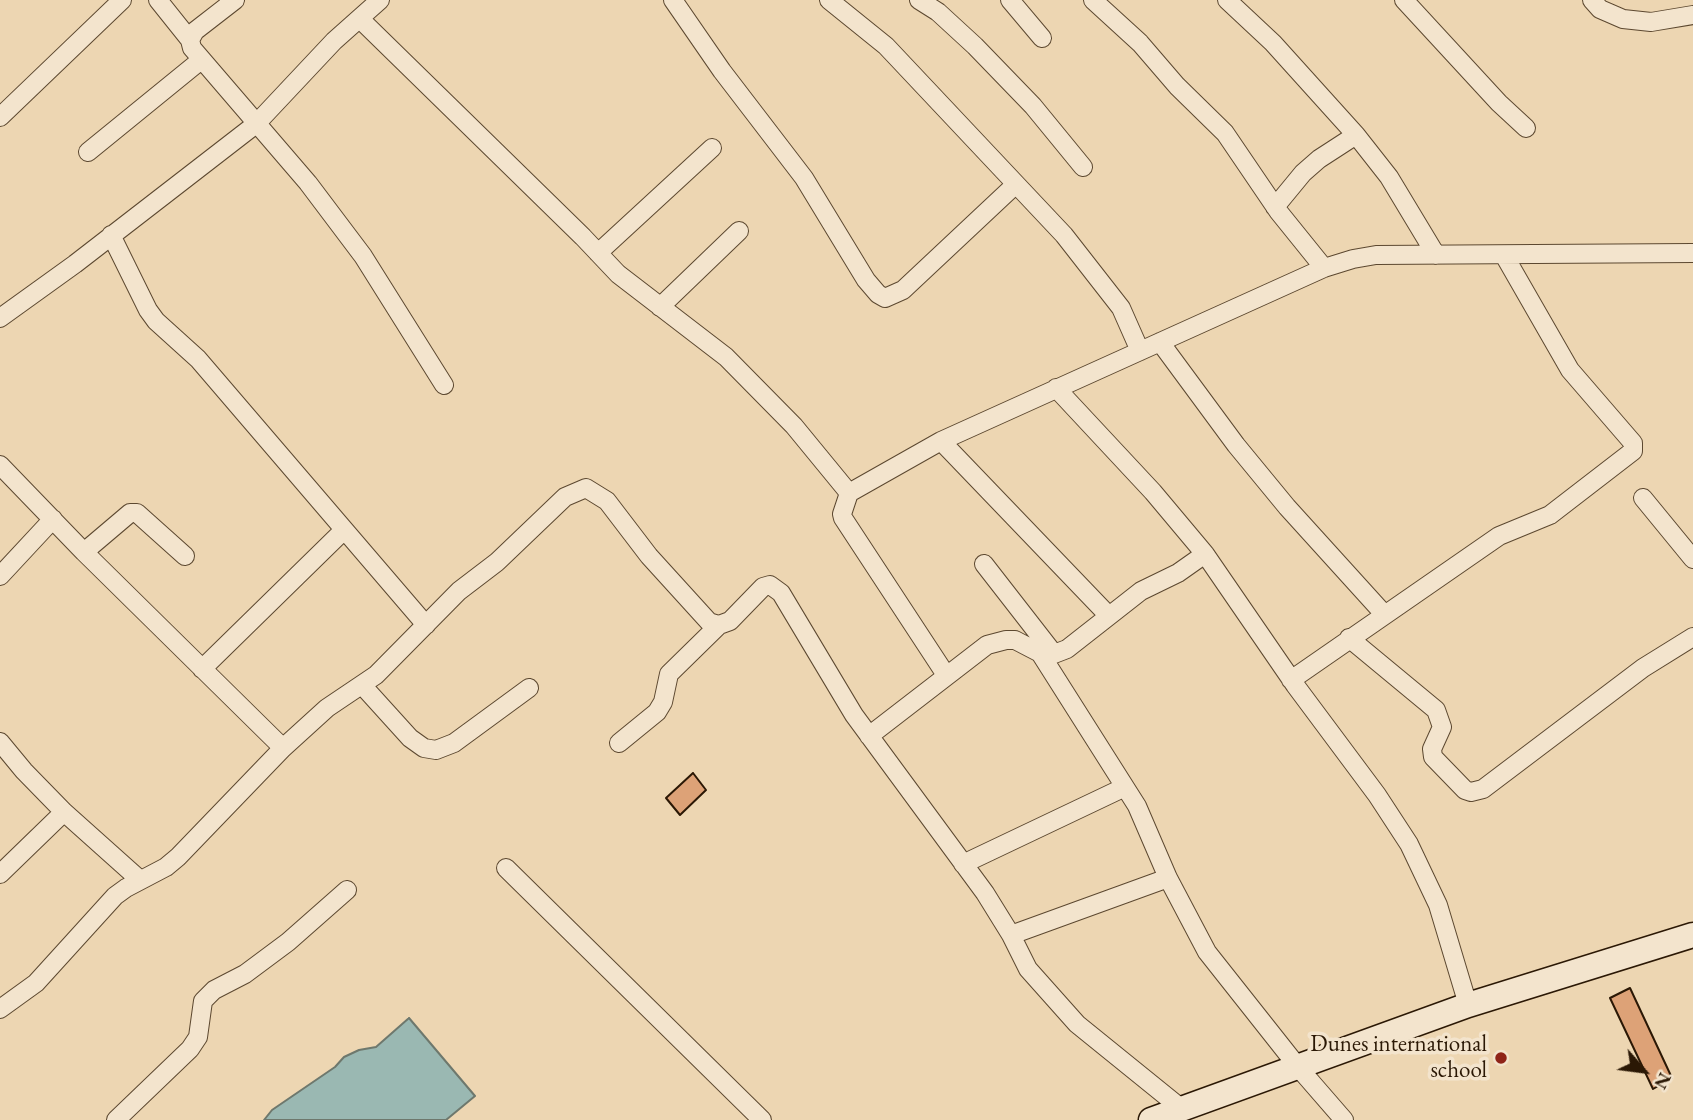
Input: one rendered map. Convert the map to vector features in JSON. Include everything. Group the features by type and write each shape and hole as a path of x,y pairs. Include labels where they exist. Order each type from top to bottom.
{"main road":[{"path":"1152,1120 1468,1005 1693,935"}],"street":[{"path":"0,117 122,0"},
{"path":"158,0 190,40 192,48 201,60 308,183 363,256 444,385"},
{"path":"190,40 195,32 235,0"},
{"path":"0,318 75,264 256,124 334,41 380,0"},
{"path":"673,0 722,71 804,178 866,280 885,298 903,290 1016,184"},
{"path":"829,0 886,46 1064,235 1121,308 1140,351"},
{"path":"919,0 938,12 975,46 1033,106 1083,167"},
{"path":"1010,0 1042,38"},
{"path":"1093,0 1140,43 1177,86 1225,133 1275,207 1324,268"},
{"path":"1227,0 1273,43 1356,135 1389,177 1436,255"},
{"path":"1404,0 1499,103 1526,128"},
{"path":"1592,0 1600,9 1623,19 1651,22 1693,15"},
{"path":"360,19 618,274 726,356 794,426 849,493"},
{"path":"88,152 201,60"},
{"path":"1275,207 1303,173 1356,135"},
{"path":"597,253 712,148"},
{"path":"660,307 739,232"},
{"path":"111,235 156,321 193,353 426,625"},
{"path":"946,675 842,514 849,493 941,441 1324,268 1353,259 1376,255 1693,253"},
{"path":"1291,680 1499,536 1550,515 1633,451 1633,443 1570,369 1504,256"},
{"path":"1160,342 1244,455 1384,614"},
{"path":"1056,388 1153,492 1205,554 1291,680 1377,795 1409,844 1438,905 1468,1005"},
{"path":"941,441 1109,616"},
{"path":"0,464 84,552 283,748"},
{"path":"0,1009 36,983 115,896 178,858 283,748 327,708 376,675 459,591 496,562 565,497 586,488 607,501 649,556 709,622 719,625"},
{"path":"1643,498 1693,559"},
{"path":"84,552 130,513 137,513 186,556"},
{"path":"0,576 53,519"},
{"path":"202,669 344,530"},
{"path":"869,736 987,645 1015,640 1047,653 1067,649 1141,591 1178,573 1205,554"},
{"path":"984,564 1047,653 1125,787 1207,952 1297,1067 1344,1120"},
{"path":"619,743 657,712 663,702 668,674 719,625 730,621 755,594 763,587 771,585 781,593 869,736 985,893 1028,969 1077,1024 1182,1109"},
{"path":"1349,638 1436,710 1442,727 1432,749 1433,757 1465,790 1477,792 1643,668 1693,637"},
{"path":"362,685 410,738 424,748 436,750 454,743 529,688"},
{"path":"0,742 64,812 140,880"},
{"path":"963,864 1125,787"},
{"path":"0,874 64,812"},
{"path":"506,868 762,1120"},
{"path":"1011,935 1168,878"},
{"path":"116,1120 190,1049 198,1037 203,1001 214,990 245,974 288,942 347,890"}],"water":[{"path":"409,1018 475,1096 446,1120 264,1120 272,1110 335,1067 344,1057 359,1050 376,1047"}],"building":[{"path":"693,773 706,790 680,815 666,798"},
{"path":"1630,988 1672,1078 1653,1089 1610,998"}],"place":[{"name":"Dunes international school","path":"1501,1058"}]}
